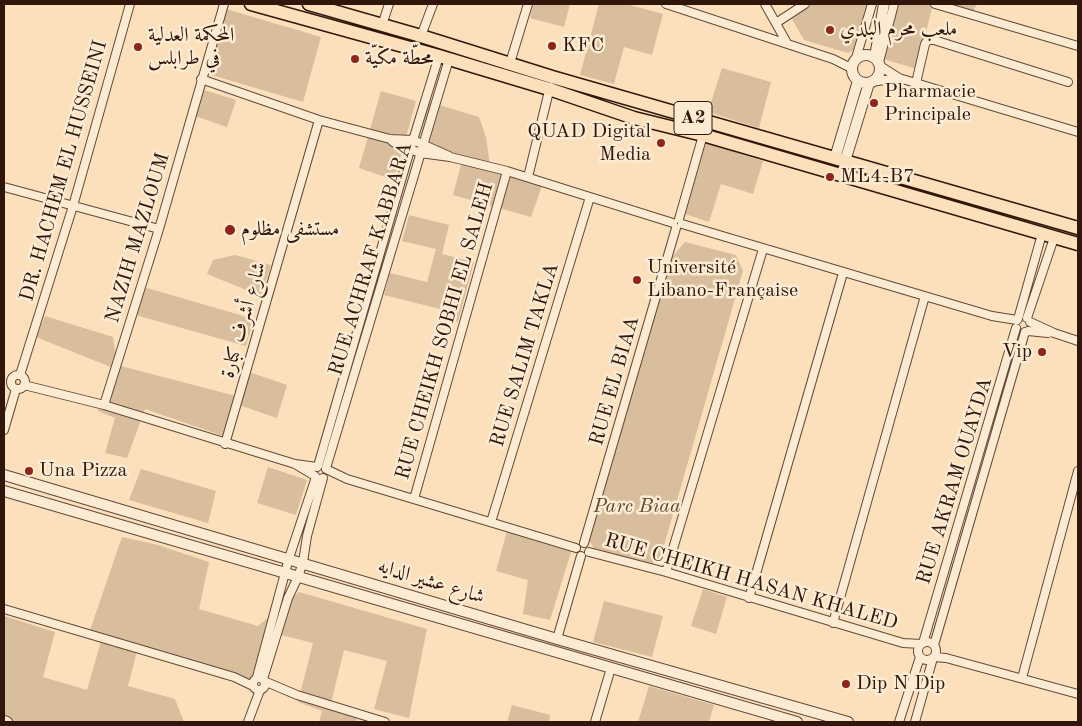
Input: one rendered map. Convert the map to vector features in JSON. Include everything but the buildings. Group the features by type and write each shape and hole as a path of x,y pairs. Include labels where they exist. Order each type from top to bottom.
{"highway":[{"name":"A2","path":"250,4 444,57 551,83 840,159 1078,228"},
{"name":"A2","path":"309,4 510,63 551,83 634,118 703,135 1078,244"},
{"path":"936,203 940,188"}],"street":[{"name":"DR. HACHEM EL HUSSEINI","path":"20,375 73,206 130,4"},
{"name":"NAZIH MAZLOUM","path":"104,405 159,230 224,4"},
{"path":"382,25 389,4"},
{"path":"421,36 434,4"},
{"path":"510,63 528,4"},
{"path":"666,4 833,59 856,60 867,54 899,78 1078,132"},
{"path":"765,4 787,43"},
{"path":"776,23 805,4"},
{"path":"872,4 853,76 866,82 899,78"},
{"path":"878,62 894,4"},
{"path":"935,4 1078,46"},
{"path":"856,60 868,48 883,5"},
{"path":"840,159 866,82 878,76 883,5"},
{"path":"916,83 925,44 928,40 934,40 1068,82"},
{"name":"RUE ACHRAF KABBARA","path":"259,684 288,598 303,562 321,472 410,150 444,57"},
{"name":"RUE ACHRAF KABBARA","path":"248,722 289,558 321,472 423,144 444,57"},
{"path":"201,80 320,120 390,139 413,140 450,157"},
{"path":"528,177 551,83"},
{"name":"شارع أشرف كبارة","path":"226,444 320,120"},
{"name":"RUE EL BIAA","path":"584,543 703,135"},
{"path":"390,139 410,150 420,153 450,157 507,171 678,224 1017,323 1022,332 1028,326"},
{"name":"RUE CHEIKH SOBHI EL SALEH","path":"414,499 507,171"},
{"path":"4,187 159,230"},
{"name":"RUE SALIM TAKLA","path":"491,522 590,197"},
{"name":"RUE AKRAM OUAYDA","path":"922,644 1017,323 1048,236"},
{"name":"RUE AKRAM OUAYDA","path":"935,646 1028,326 1048,236"},
{"path":"666,572 763,249"},
{"path":"749,598 843,273"},
{"path":"834,622 925,296"},
{"path":"1017,323 1024,317 1028,326"},
{"path":"1028,326 1078,341"},
{"path":"20,375 25,380 24,385 16,389 7,380 20,375"},
{"name":"RUE CHEIKH HASAN KHALED","path":"24,385 104,405 226,444 576,548"},
{"path":"4,430 16,389"},
{"path":"1022,678 1078,471"},
{"name":"شارع عشير الدايه","path":"4,475 303,562 557,639 848,722"},
{"name":"شارع عشير الدايه","path":"4,491 797,722"},
{"path":"584,543 589,548 589,552 587,555 581,556 576,548 584,543"},
{"name":"RUE CHEIKH HASAN KHALED","path":"589,552 666,572 903,643 922,644"},
{"path":"557,639 581,556"},
{"path":"4,609 297,695 366,719 385,722"},
{"path":"899,722 919,655 918,650 922,644 929,642 946,658"},
{"name":"RUE CHEIKH HASAN KHALED","path":"903,643 919,655"},
{"path":"915,722 935,646"},
{"path":"919,655 927,660 933,657 946,658 1078,694"},
{"path":"595,722 611,668"}],"green space":[{"path":"533,4 570,4 564,27 530,18"},
{"path":"599,4 626,4 663,14 652,55 624,47 614,84 580,75"},
{"name":"ملعب محرم البلدي","path":"809,4 870,4 856,49 848,53 804,40 792,19"},
{"path":"897,4 933,4 917,69 883,59"},
{"path":"933,4 977,4 971,16"},
{"path":"226,9 321,37 303,102 208,74"},
{"path":"722,68 771,82 759,128 708,112"},
{"path":"204,90 236,100 227,127 195,116"},
{"path":"381,91 416,101 394,180 359,168"},
{"path":"429,102 479,117 486,137 490,166 542,186 531,217 453,195 462,161 418,147"},
{"path":"702,141 763,161 753,194 721,184 709,222 679,212"},
{"path":"409,215 449,225 442,254 474,262 458,322 450,320 448,311 384,295 390,273 427,282 436,249 402,241"},
{"name":"Parc Biaa","path":"685,242 736,255 743,271 661,556 649,567 597,554 589,540 672,257"},
{"path":"235,255 271,265 261,296 207,274 213,260"},
{"path":"140,286 254,319 246,346 132,314"},
{"path":"45,316 113,337 117,365 236,396 246,371 287,385 277,418 236,404 223,436 145,409 127,458 105,453 115,418 98,411 113,368 36,337"},
{"path":"268,467 307,480 296,515 257,503"},
{"path":"141,469 216,491 208,523 129,500"},
{"path":"507,531 572,549 550,620 523,614 528,580 496,571"},
{"path":"122,537 158,545 209,562 199,609 258,626 299,592 427,629 409,718 374,709 387,661 344,650 331,703 359,711 356,722 319,722 322,711 298,702 313,643 273,633 260,682 137,651 128,686 175,699 184,722 4,722 4,616 55,632 43,677 87,690 103,634 90,630"},
{"path":"703,589 727,597 716,634 691,626"},
{"path":"604,601 663,616 652,657 593,642"},
{"path":"649,686 714,705 709,722 638,722"},
{"path":"512,705 550,715 549,722 507,722"}],"place":[{"name":"ملعب محرم البلدي","path":"830,30"},
{"name":"KFC","path":"552,46"},
{"name":"المحكمة العدلية في طرابلس","path":"138,47"},
{"name":"محطّة مكيّة","path":"355,59"},
{"name":"Pharmacie Principale","path":"874,103"},
{"name":"QUAD Digital Media","path":"661,143"},
{"name":"ML4-B7","path":"830,177"},
{"name":"مستشفى مظلوم","path":"230,230"},
{"name":"Université Libano-Française","path":"637,280"},
{"name":"Vip","path":"1042,352"},
{"name":"Una Pizza","path":"29,471"},
{"name":"Dip N Dip","path":"846,684"}]}
